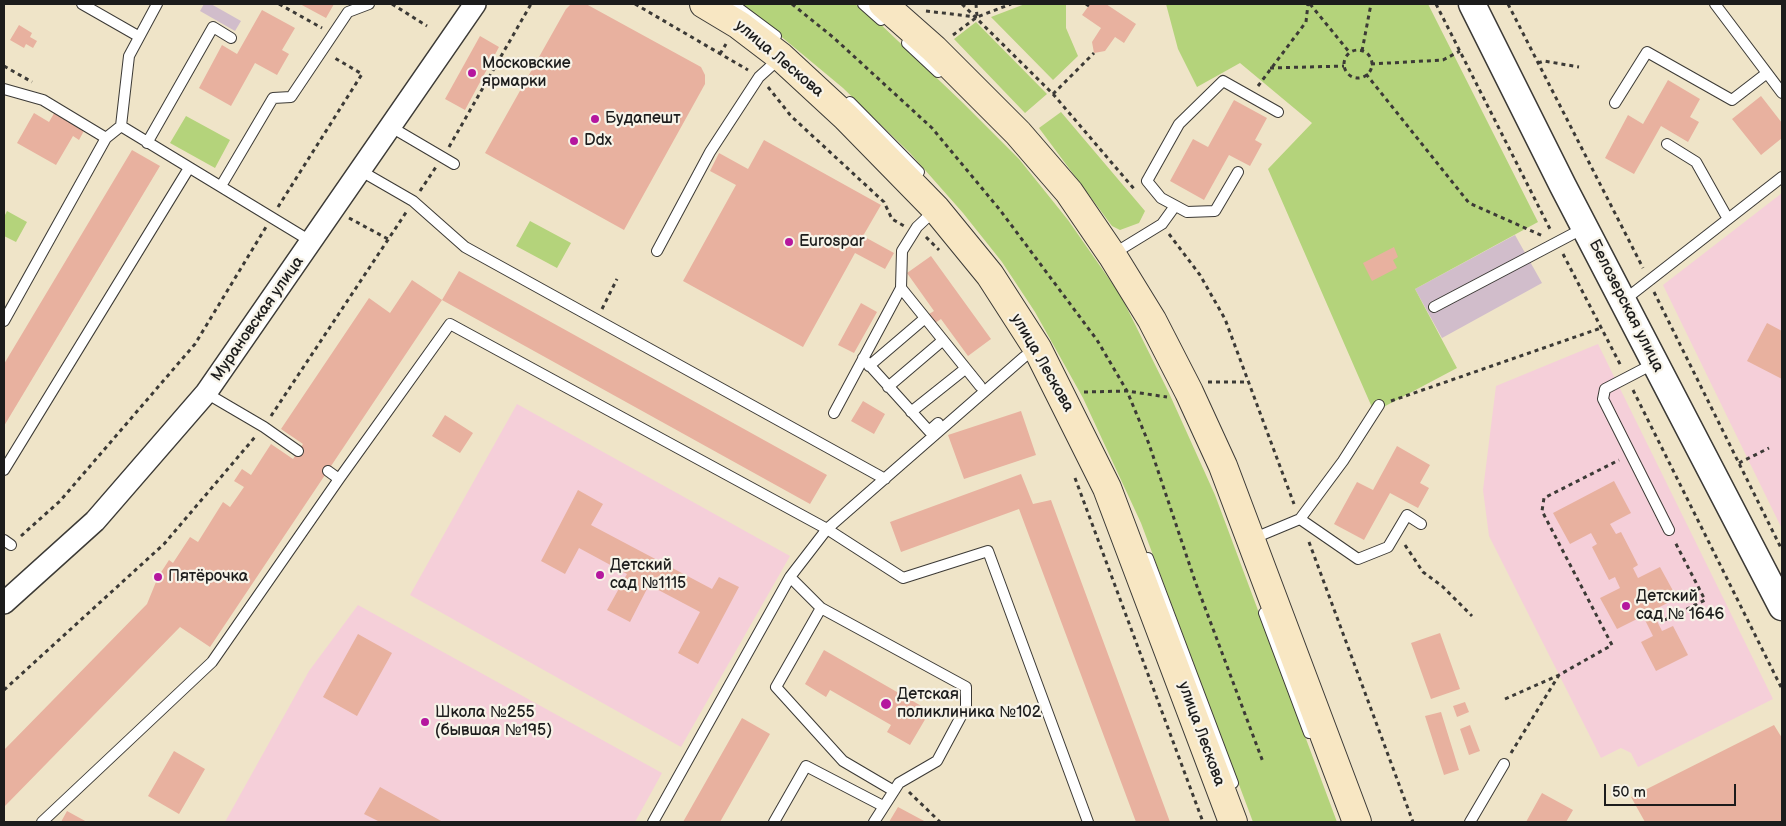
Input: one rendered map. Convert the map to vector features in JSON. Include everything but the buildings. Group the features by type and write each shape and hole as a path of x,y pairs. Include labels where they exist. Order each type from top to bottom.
{"main road":[{"name":"улица Лескова","path":"704,4 781,49 846,117 926,218 990,275 1039,341 1107,488 1233,822"},
{"path":"891,22 934,49 1018,133 1069,192 1112,255 1152,320 1224,466 1357,822"}],"street":[{"name":"Мурановская улица","path":"4,603 95,520 206,393 475,4"},
{"name":"Белозерская улица","path":"1472,4 1782,607"}],"lane":[{"path":"82,4 138,36"},
{"path":"4,321 106,138 121,126 129,56 138,36 157,4"},
{"path":"221,186 273,98 291,97 348,12 369,4"},
{"name":"улица Лескова","path":"733,4 781,49"},
{"path":"863,4 891,22 947,81"},
{"path":"1715,4 1782,93"},
{"path":"147,143 213,27 230,38"},
{"path":"657,251 710,152 759,77 781,49"},
{"path":"1615,103 1647,52 1732,100 1767,73"},
{"path":"1238,172 1215,212 1187,212 1161,198 1147,181 1179,124 1223,81 1278,112"},
{"path":"4,89 43,100 106,138"},
{"name":"улица Лескова","path":"840,94 896,147 926,180"},
{"path":"121,126 312,242"},
{"path":"391,127 454,164"},
{"path":"1667,144 1696,162 1728,219"},
{"path":"4,470 189,168"},
{"path":"361,171 413,201 465,247 597,318 885,479"},
{"path":"1623,301 1782,177"},
{"path":"1112,255 1162,224 1175,206"},
{"path":"834,413 866,362 901,288 902,251 926,218"},
{"name":"улица Лескова","path":"961,222 996,267 1039,341"},
{"path":"1077,224 1126,292 1166,372"},
{"path":"1434,307 1585,227"},
{"path":"901,288 980,386"},
{"path":"866,362 924,318"},
{"path":"42,822 212,662 339,479 450,324 828,529 904,578 988,551 1088,822"},
{"path":"888,387 942,341"},
{"path":"653,822 790,577 828,529 1005,374 1039,341"},
{"path":"866,362 929,431 980,386 1005,374"},
{"path":"1656,363 1605,389 1603,399 1669,530"},
{"path":"911,412 965,369"},
{"path":"206,393 264,427 298,451"},
{"path":"1252,539 1300,519 1343,461 1379,405"},
{"path":"328,471 339,479"},
{"path":"1300,519 1358,559 1388,547 1408,515 1422,524"},
{"name":"улица Лескова","path":"1143,546 1237,795"},
{"path":"790,577 821,608 966,687 966,707 937,761 896,787 874,822"},
{"path":"1261,606 1312,742"},
{"path":"821,608 776,687 843,761 896,787"},
{"path":"1470,822 1504,764"},
{"path":"774,822 806,766 883,806"}],"path":[{"path":"279,4 332,34"},
{"path":"392,4 427,26"},
{"path":"4,690 164,544 264,427 443,158 531,4"},
{"path":"635,4 759,77 791,116 884,202 892,219 903,226 926,218 943,255"},
{"path":"962,4 1053,94 1140,196"},
{"path":"976,4 977,17"},
{"path":"953,35 977,17 1011,4"},
{"path":"1309,4 1350,52"},
{"path":"1250,96 1306,22 1309,4"},
{"path":"1362,51 1371,4"},
{"path":"1436,4 1782,689"},
{"path":"922,10 977,17"},
{"path":"7,543 60,502 195,344 271,218 362,74 321,51"},
{"path":"1362,51 1369,56 1371,64 1366,74 1361,77 1352,76 1344,66 1346,57 1350,52 1362,51"},
{"path":"1371,64 1443,60 1460,51"},
{"path":"1053,94 1094,53"},
{"path":"1538,63 1544,61 1579,67"},
{"path":"1270,68 1344,66"},
{"path":"1366,74 1469,202 1557,242"},
{"path":"334,210 388,239"},
{"path":"1162,224 1200,275 1225,319 1413,822"},
{"path":"597,318 617,278"},
{"path":"1379,405 1601,328"},
{"path":"1203,382 1249,382"},
{"path":"1081,392 1127,391 1173,398"},
{"path":"1739,463 1769,448"},
{"path":"1505,699 1559,675 1612,645 1542,512 1544,498 1631,455"},
{"path":"1072,470 1202,822"},
{"path":"1665,620 1705,600 1669,530"},
{"path":"1397,532 1423,572 1442,586 1472,616"},
{"path":"1504,764 1559,675"},
{"path":"896,787 940,822"}],"shaded area":[{"path":"204,4 211,4 241,21 235,31 200,11"},
{"path":"1782,193 1782,529 1663,285"},
{"path":"1515,235 1542,283 1442,338 1415,289"},
{"name":"Детский сад № 1646","path":"1598,344 1773,699 1638,767 1631,753 1621,748 1601,758 1489,536 1483,490 1496,386"},
{"name":"Детский сад №1115","path":"517,404 790,556 681,747 410,595"},
{"name":"Школа №255 (бывшая №195)","path":"358,605 662,773 635,822 225,822 309,671"}],"green space":[{"path":"742,4 855,4 875,19 1019,159 1068,220 1121,296 1169,393 1215,495 1337,822 1253,822 1141,523 1083,398 1035,312 1002,262 963,213 910,153 843,88"},
{"path":"1025,4 1066,4 1066,28 1078,56 1053,80 991,17"},
{"path":"1166,4 1428,4 1538,222 1415,289 1457,368 1374,412 1268,169 1312,123 1240,63 1197,87 1178,49"},
{"path":"976,22 1047,94 1025,113 954,39"},
{"path":"1061,112 1145,211 1139,223 1120,230 1112,226 1039,128"},
{"path":"186,116 230,140 215,168 170,143"},
{"path":"7,211 27,222 16,242 4,236 4,217"},
{"path":"530,221 571,243 557,268 516,246"}],"place":[{"name":"Московские ярмарки","path":"472,73"},
{"name":"Будапешт","path":"595,119"},
{"name":"Ddx","path":"574,141"},
{"name":"Eurospar","path":"789,242"},
{"name":"Детский сад №1115","path":"600,575"},
{"name":"Пятёрочка","path":"158,577"},
{"name":"Детский сад № 1646","path":"1626,606"},
{"name":"Детская поликлиника №102","path":"886,704"},
{"name":"Школа №255 (бывшая №195)","path":"425,722"}]}
